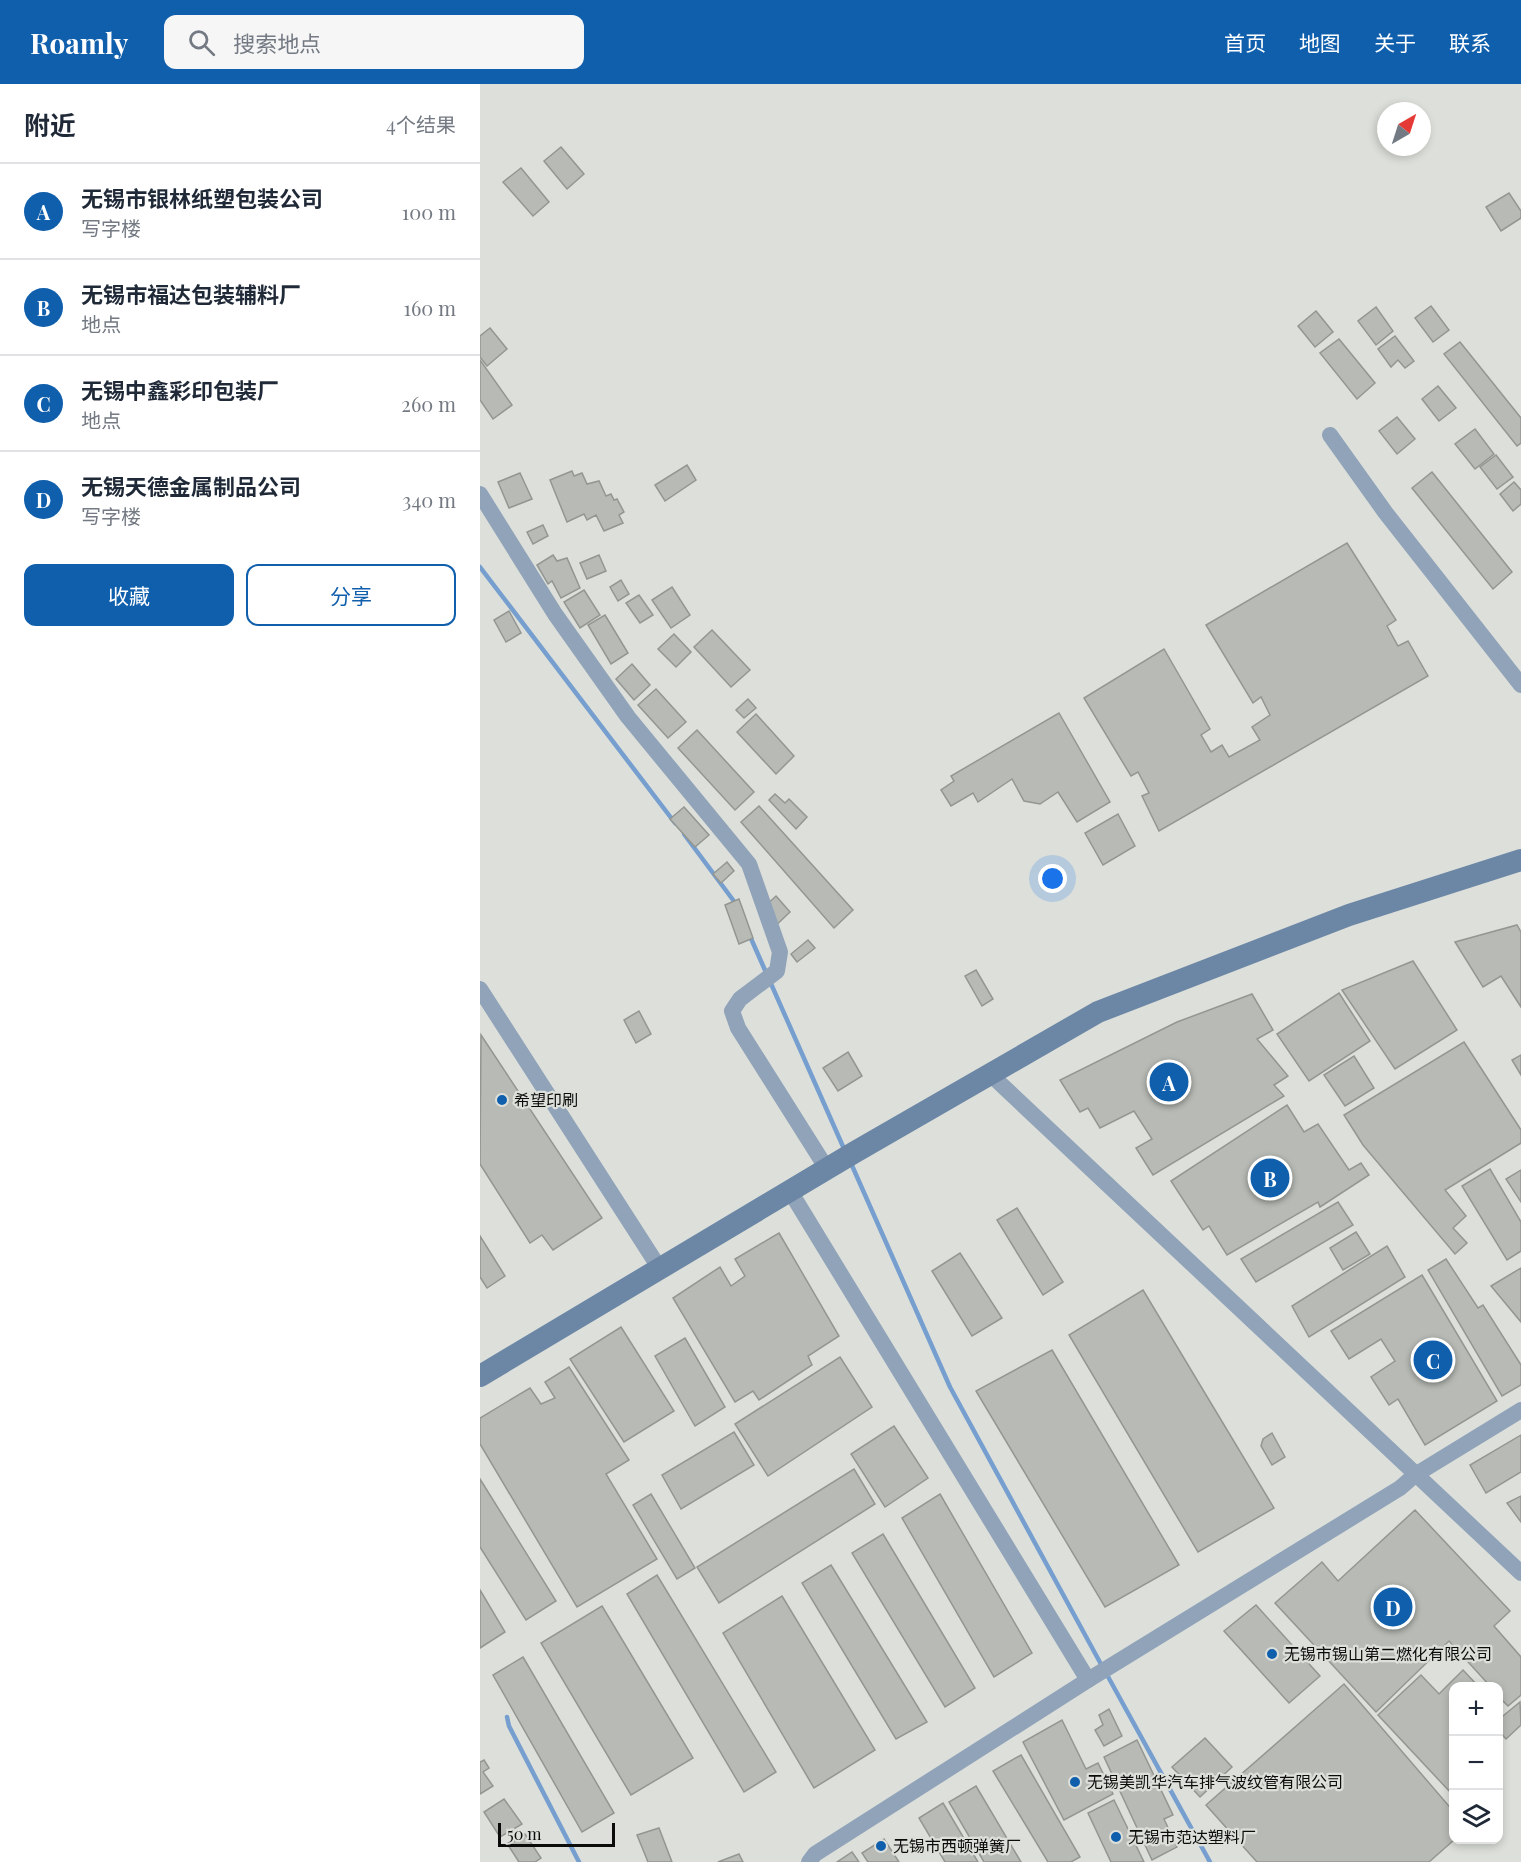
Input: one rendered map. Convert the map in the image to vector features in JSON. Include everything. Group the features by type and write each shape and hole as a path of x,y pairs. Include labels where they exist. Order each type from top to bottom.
{"street":[{"path":"1330,435 1386,512 1521,685"},
{"path":"480,494 555,614 628,717 749,864 780,952 777,971 740,999 732,1011 738,1028 840,1161"},
{"path":"480,1376 840,1161 1098,1012 1349,915 1521,860"},
{"path":"480,989 660,1269"},
{"path":"990,1074 1521,1573"},
{"path":"790,1191 1092,1678"},
{"path":"809,1862 815,1854 1092,1678 1400,1488 1415,1475 1521,1410"}],"building":[{"path":"561,147 584,174 567,189 544,161"},
{"path":"521,168 549,202 533,216 503,182"},
{"path":"1509,193 1521,211 1521,218 1501,231 1486,207"},
{"path":"1431,306 1449,330 1433,342 1415,318"},
{"path":"1376,307 1393,331 1376,345 1358,321"},
{"path":"1316,311 1333,332 1315,347 1298,326"},
{"path":"490,328 507,349 487,366 480,357 480,336"},
{"path":"1395,336 1414,361 1405,368 1398,360 1391,367 1378,349"},
{"path":"1339,339 1375,383 1357,399 1320,353"},
{"path":"1460,342 1521,418 1521,443 1517,446 1444,354"},
{"path":"480,360 512,405 493,419 480,400"},
{"path":"1438,386 1456,408 1439,421 1422,399"},
{"path":"1397,417 1415,439 1397,454 1379,431"},
{"path":"1475,429 1494,454 1475,469 1455,444"},
{"path":"1496,455 1513,477 1497,489 1480,467"},
{"path":"687,465 696,480 665,501 655,485"},
{"path":"572,471 574,476 582,473 587,484 599,481 606,496 611,494 614,500 617,499 624,512 619,515 623,523 604,531 596,515 587,520 584,514 567,522 550,480"},
{"path":"1432,472 1512,572 1493,589 1412,488"},
{"path":"520,473 532,499 509,508 498,482"},
{"path":"1514,482 1521,490 1521,504 1513,511 1500,494"},
{"path":"543,525 548,536 533,544 527,532"},
{"path":"1347,543 1396,620 1387,626 1398,646 1408,641 1428,676 1159,831 1142,796 1149,793 1138,772 1131,776 1084,698 1164,649 1210,729 1201,735 1211,752 1222,745 1229,757 1260,740 1252,727 1270,715 1261,697 1253,703 1206,625"},
{"path":"553,555 557,561 567,558 580,588 561,598 552,581 548,584 537,565"},
{"path":"599,555 606,571 587,579 580,563"},
{"path":"621,580 629,594 618,601 610,587"},
{"path":"672,587 690,615 671,628 652,600"},
{"path":"584,590 600,615 580,628 564,602"},
{"path":"639,595 653,615 640,623 626,603"},
{"path":"509,611 521,633 506,642 494,620"},
{"path":"605,615 628,653 611,664 588,625"},
{"path":"712,630 750,670 731,687 694,647"},
{"path":"674,634 691,652 676,667 658,649"},
{"path":"632,664 650,685 634,700 616,679"},
{"path":"656,689 686,722 668,738 638,705"},
{"path":"748,699 756,708 744,718 736,710"},
{"path":"1059,713 1110,802 1077,822 1058,792 1040,804 1024,801 1012,779 978,802 973,793 951,806 941,790 954,781 951,776"},
{"path":"756,714 794,756 776,774 737,732"},
{"path":"697,730 754,792 735,810 678,748"},
{"path":"775,794 785,803 789,799 807,817 796,829 769,800"},
{"path":"759,806 853,910 834,928 741,822"},
{"path":"684,807 709,835 695,847 670,819"},
{"path":"1118,814 1135,846 1103,865 1085,833"},
{"path":"727,862 734,871 721,883 713,874"},
{"path":"776,896 790,912 770,931 761,910"},
{"path":"739,899 753,938 739,944 725,905"},
{"path":"1517,925 1521,932 1521,1007 1501,976 1483,987 1455,942"},
{"path":"808,940 815,948 797,962 791,954"},
{"path":"1413,961 1457,1030 1395,1069 1342,990"},
{"path":"976,970 993,999 982,1006 965,976"},
{"path":"1339,993 1370,1041 1309,1081 1277,1034"},
{"path":"1252,994 1273,1030 1257,1039 1288,1076 1274,1085 1284,1096 1153,1175 1136,1148 1152,1139 1134,1111 1100,1128 1088,1108 1080,1112 1060,1080 1177,1022"},
{"path":"639,1011 651,1034 636,1043 624,1020"},
{"name":"希望印刷","path":"481,1035 602,1218 553,1250 542,1235 530,1243 480,1164"},
{"path":"1464,1042 1521,1130 1521,1143 1445,1190 1466,1216 1453,1228 1467,1243 1455,1254 1363,1145 1344,1115"},
{"path":"848,1052 862,1076 838,1091 823,1068"},
{"path":"1521,1055 1521,1075 1512,1060"},
{"path":"1354,1056 1374,1088 1345,1106 1324,1075"},
{"path":"1287,1105 1304,1132 1318,1124 1349,1170 1361,1163 1369,1175 1320,1207 1318,1202 1227,1255 1209,1226 1203,1230 1171,1181"},
{"path":"1490,1169 1521,1222 1521,1251 1507,1260 1462,1186"},
{"path":"1521,1170 1521,1202 1506,1179"},
{"path":"1338,1202 1353,1225 1256,1282 1241,1259"},
{"path":"1017,1208 1063,1282 1043,1295 997,1220"},
{"path":"1356,1232 1370,1254 1343,1270 1330,1248"},
{"path":"779,1233 839,1336 808,1356 812,1365 759,1400 753,1391 735,1402 673,1298 720,1267 731,1286 745,1276 735,1259"},
{"path":"480,1236 505,1276 487,1288 480,1277"},
{"path":"1387,1246 1405,1277 1309,1337 1292,1306"},
{"path":"960,1253 1002,1318 972,1336 932,1271"},
{"path":"1446,1259 1478,1308 1483,1305 1521,1365 1521,1385 1502,1396 1428,1270"},
{"path":"1521,1268 1521,1322 1491,1286"},
{"path":"1422,1275 1497,1401 1425,1445 1398,1399 1389,1405 1371,1377 1395,1361 1381,1339 1349,1359 1331,1331"},
{"path":"1143,1290 1274,1508 1198,1552 1069,1335"},
{"path":"621,1327 674,1411 624,1442 570,1359"},
{"path":"685,1338 725,1407 695,1426 655,1356"},
{"path":"1052,1350 1179,1565 1105,1607 976,1391"},
{"path":"840,1357 872,1407 768,1476 735,1424"},
{"path":"569,1367 629,1460 606,1474 657,1559 577,1607 480,1444 480,1418 530,1388 541,1404 555,1398 545,1382"},
{"path":"894,1426 928,1478 885,1507 851,1454"},
{"path":"734,1432 754,1465 681,1509 662,1475"},
{"path":"1272,1433 1285,1457 1272,1465 1261,1446 1263,1439"},
{"path":"1521,1435 1521,1472 1486,1493 1470,1465"},
{"path":"854,1469 875,1504 719,1603 697,1567"},
{"path":"480,1479 556,1601 526,1620 480,1547"},
{"path":"651,1494 695,1568 677,1579 633,1505"},
{"path":"940,1494 1032,1653 994,1677 902,1518"},
{"path":"1521,1496 1521,1522 1507,1503"},
{"path":"1415,1510 1510,1611 1494,1626 1521,1657 1521,1695 1508,1706 1503,1701 1503,1682 1486,1682 1449,1641 1376,1712 1275,1603 1322,1562 1338,1581"},
{"path":"883,1534 975,1688 945,1707 852,1553"},
{"path":"831,1565 927,1722 896,1739 802,1583"},
{"path":"657,1575 776,1772 744,1792 627,1594"},
{"path":"480,1590 505,1632 480,1648"},
{"path":"782,1596 875,1750 814,1788 723,1633"},
{"name":"无锡市锡山第二燃化有限公司","path":"1256,1605 1320,1676 1289,1703 1224,1631"},
{"path":"602,1606 693,1758 631,1795 541,1643"},
{"path":"523,1657 614,1813 582,1832 493,1675"},
{"path":"1463,1670 1474,1682 1451,1682"},
{"path":"1421,1675 1439,1694 1449,1684 1449,1791 1378,1715"},
{"path":"1344,1684 1449,1806 1449,1844 1429,1862 1257,1862 1206,1805"},
{"path":"1520,1702 1521,1725 1506,1739 1503,1736 1503,1716"},
{"path":"1109,1709 1122,1736 1104,1746 1095,1730 1103,1725 1099,1715"},
{"name":"无锡美凯华汽车排气波纹管有限公司","path":"1062,1720 1086,1769 1098,1763 1113,1794 1064,1820 1023,1742"},
{"path":"1205,1738 1232,1767 1200,1797 1172,1767"},
{"path":"1137,1740 1173,1815 1164,1819 1177,1847 1152,1860 1104,1757"},
{"path":"1021,1755 1080,1857 1071,1862 1048,1862 993,1771"},
{"path":"484,1760 489,1768 483,1772 493,1786 480,1794 480,1762"},
{"path":"976,1786 1021,1862 984,1862 949,1802"},
{"path":"504,1799 522,1824 500,1837 484,1812"},
{"name":"无锡市范达塑料厂","path":"1114,1800 1144,1862 1111,1862 1088,1813"},
{"path":"943,1803 978,1862 945,1862 919,1818"},
{"path":"659,1828 672,1862 648,1862 637,1835"},
{"path":"525,1834 541,1858 535,1862 519,1862 508,1845"},
{"name":"无锡市西顿弹簧厂","path":"884,1839 899,1862 868,1862 862,1853"},
{"path":"852,1852 859,1862 837,1862"},
{"path":"739,1854 743,1862 718,1862"}],"waterway":[{"path":"480,567 675,823"},
{"path":"684,834 736,904"},
{"path":"749,934 845,1151"},
{"path":"850,1161 950,1387 1102,1666"},
{"path":"1106,1673 1210,1862"},
{"path":"507,1717 509,1726 579,1862"}],"place":[{"name":"无锡市银林纸塑包装公司","path":"1169,1082"},
{"name":"希望印刷","path":"502,1100"},
{"name":"无锡市福达包装辅料厂","path":"1270,1178"},
{"name":"无锡中鑫彩印包装厂","path":"1433,1360"},
{"name":"无锡天德金属制品公司","path":"1393,1607"},
{"name":"无锡市锡山第二燃化有限公司","path":"1272,1654"},
{"name":"无锡美凯华汽车排气波纹管有限公司","path":"1075,1782"},
{"name":"无锡市范达塑料厂","path":"1116,1837"},
{"name":"无锡市西顿弹簧厂","path":"881,1846"}]}
